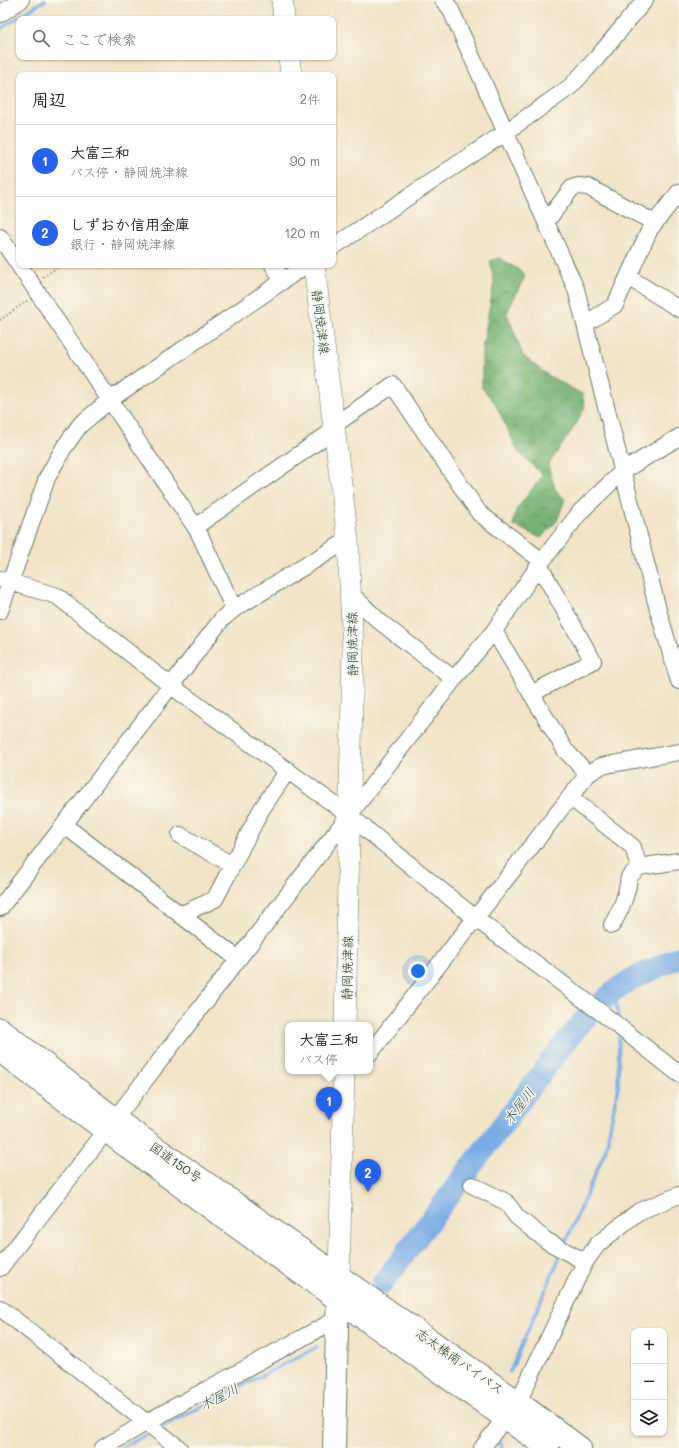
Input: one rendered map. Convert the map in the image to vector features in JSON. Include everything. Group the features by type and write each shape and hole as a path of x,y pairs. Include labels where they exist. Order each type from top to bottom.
{"highway":[{"name":"国道150号","path":"0,1029 110,1125 337,1309"},
{"name":"国道150号","path":"0,1051 339,1276"},
{"path":"334,1448 339,1276"},
{"name":"志太榛南バイパス","path":"339,1276 511,1410 548,1448"},
{"name":"志太榛南バイパス","path":"337,1309 511,1410 580,1448"}],"main road":[{"path":"282,0 284,16"},
{"path":"289,60 291,72"},
{"name":"静岡焼津線","path":"314,268 348,540 354,652 345,1022"},
{"path":"339,1276 348,1076"}],"street":[{"path":"0,14 21,0"},
{"path":"443,0 450,8 576,289 657,606 679,681"},
{"path":"336,245 506,132 570,87 596,59 645,0"},
{"path":"546,222 572,188 579,186 588,187 655,223"},
{"path":"585,324 614,305 655,223 679,192"},
{"path":"0,237 16,261"},
{"path":"21,268 195,527 234,609"},
{"path":"275,268 284,281"},
{"path":"0,611 5,580 47,478 62,449 80,426 110,399 302,268"},
{"path":"628,277 679,309"},
{"path":"195,527 393,385 479,513 541,563 592,661 531,694"},
{"path":"0,1268 454,680 494,631 541,563 581,511 623,471 679,437"},
{"path":"0,908 222,619 234,609 348,540"},
{"path":"5,580 58,596 170,685 350,816 475,918 622,1028 679,1074"},
{"path":"350,593 379,621 454,680"},
{"path":"494,631 566,750 588,774"},
{"path":"373,1048 588,774 602,766 679,752"},
{"path":"180,915 215,898 261,810 288,770"},
{"path":"570,797 633,847 639,867"},
{"path":"64,825 238,959"},
{"path":"180,835 232,865"},
{"path":"612,925 622,908 627,893 628,877 639,867 679,861"},
{"path":"472,1185 506,1202 517,1217 548,1241 585,1262"},
{"path":"482,1448 511,1410 585,1262 598,1244 638,1212 679,1195"},
{"path":"0,1308 146,1422 171,1446"},
{"path":"103,1448 337,1309"}],"path":[{"path":"0,320 58,268"}],"green space":[{"path":"500,258 519,270 525,276 507,313 523,356 549,376 582,394 585,407 576,424 548,465 555,489 565,499 557,521 541,538 513,525 516,510 543,475 518,452 495,403 482,388 482,350 494,282 490,261"}],"waterway":[{"path":"20,16 45,0"},
{"path":"0,29 16,19"},
{"name":"木屋川","path":"383,1283 566,1041 591,1012 614,991 630,980 679,957"},
{"path":"614,991 619,1020"},
{"path":"564,1246 606,1149 618,1086 619,1032"},
{"path":"510,1372 561,1254"},
{"name":"木屋川","path":"160,1428 317,1347"},
{"name":"木屋川","path":"121,1448 152,1432"},
{"path":"500,1441 502,1448"}],"place":[{"name":"大富三和","path":"329,1120"},
{"name":"しずおか信用金庫","path":"368,1192"}]}
